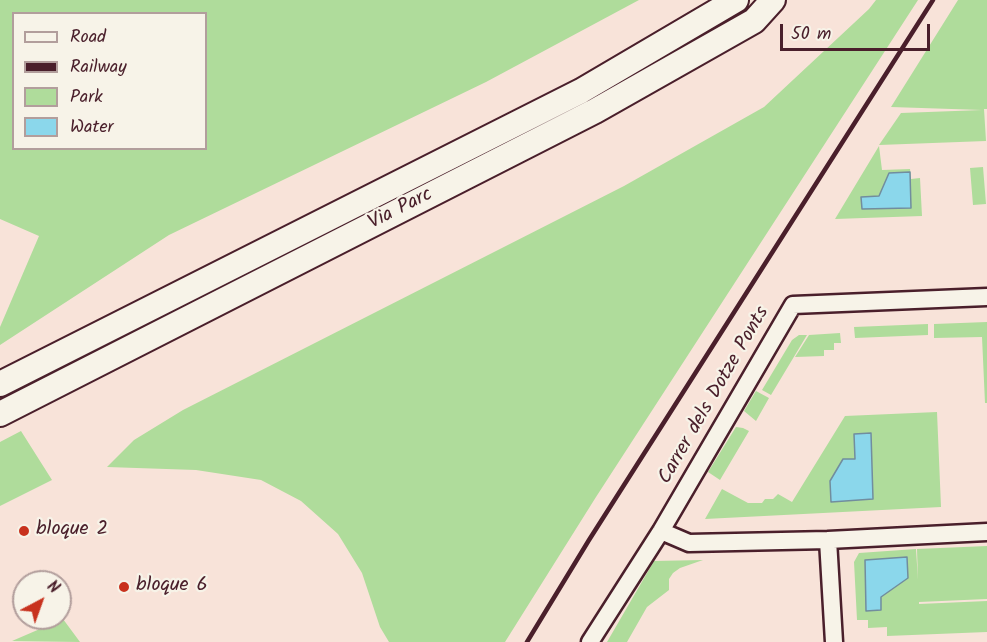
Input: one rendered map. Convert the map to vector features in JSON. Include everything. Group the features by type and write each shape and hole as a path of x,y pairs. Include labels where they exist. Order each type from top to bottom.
{"main road":[{"name":"Via Parc","path":"1,384 581,91 736,0"},
{"name":"Via Parc","path":"9,410 595,111 754,21 773,0"}],"street":[{"name":"Carrer dels Dotze Ponts","path":"590,642 661,531 793,305 987,297"},
{"path":"661,531 689,543 828,540 987,532"},
{"path":"828,540 834,642"}],"green space":[{"path":"0,0 639,0 486,82 169,235 0,345 0,327 39,236 0,219"},
{"path":"876,0 918,0 596,497 505,642 389,642 380,627 362,573 338,534 301,501 261,480 196,470 107,467 134,440 183,410 624,186 764,107"},
{"path":"958,0 987,0 987,109 984,109 986,141 879,145 901,113 982,110 891,107"},
{"path":"879,146 882,170 910,169 911,179 920,178 922,216 835,219"},
{"path":"983,167 986,204 973,205 970,168"},
{"path":"987,322 987,403 985,403 982,337 934,338 934,324"},
{"path":"928,324 928,335 855,338 854,327"},
{"path":"840,333 841,343 834,343 834,350 824,350 824,356 795,357 809,335"},
{"path":"799,335 807,335 771,395 762,390 792,340"},
{"path":"756,391 769,398 756,421 744,411"},
{"path":"937,412 941,507 705,519 722,489 748,503 762,503 765,499 773,499 778,494 792,502 845,416"},
{"path":"736,427 749,431 720,480 708,472"},
{"path":"21,431 52,480 0,506 0,442"},
{"path":"987,546 987,599 919,602 919,604 987,601 987,632 887,636 887,627 868,628 868,620 857,620 854,562 859,553 916,549 918,580 917,549"},
{"path":"703,560 680,568 673,573 669,579 669,590 647,607 627,642 607,642 654,561"},
{"path":"38,630 71,630 80,642 12,641"}],"water":[{"path":"910,172 911,208 862,209 861,197 879,196 889,173"},
{"path":"871,433 873,499 831,502 830,481 843,459 855,459 854,434"},
{"path":"907,557 908,578 881,597 881,610 866,611 865,560"}],"railway":[{"path":"527,642 589,540 933,0"}],"place":[{"name":"bloque 2","path":"24,531"},
{"name":"bloque 6","path":"124,587"}]}
